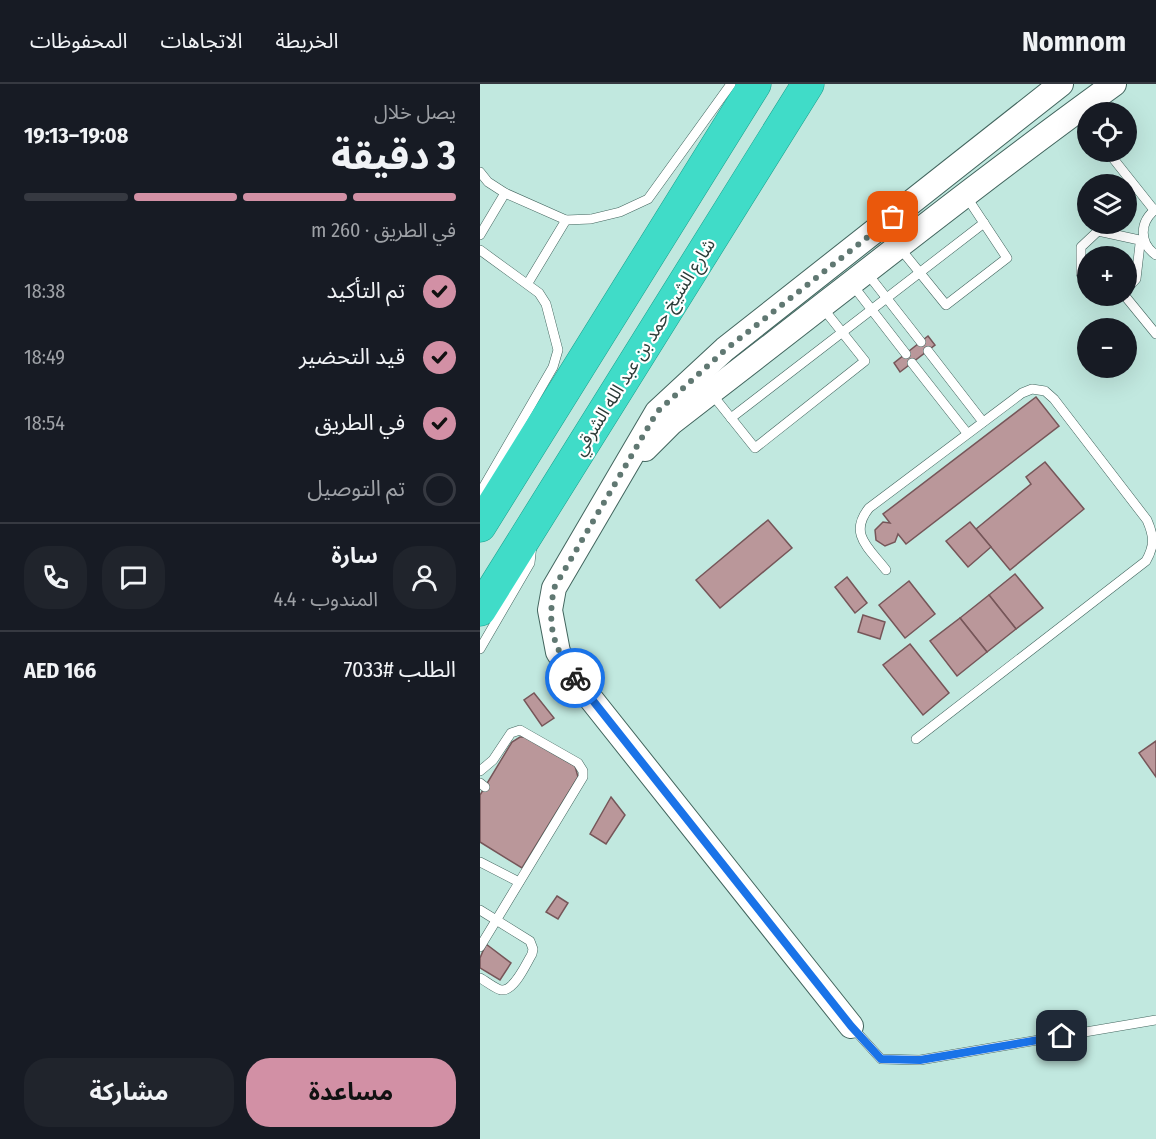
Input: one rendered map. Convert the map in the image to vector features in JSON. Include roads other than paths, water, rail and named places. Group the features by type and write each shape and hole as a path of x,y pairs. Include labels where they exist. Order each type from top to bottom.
{"highway":[{"path":"480,526 755,84"},
{"name":"شارع الشيخ حمد بن عبد الله الشرقي","path":"480,610 808,84"}],"street":[{"path":"851,1026 576,680 558,652 550,610 554,588 657,412 717,356 1061,84"},
{"path":"624,470 671,423 966,196 1008,161 1080,114 1114,84"}],"lane":[{"path":"482,181 566,220 591,219 620,212 648,199 731,84"},
{"path":"1116,162 1155,209 1144,224 1143,232 1144,241 1156,255"},
{"path":"480,235 505,193"},
{"path":"899,247 946,305 1007,258 966,196"},
{"path":"528,283 566,220"},
{"path":"731,418 984,223"},
{"path":"1082,246 1098,231 1144,241"},
{"path":"1137,270 1140,244 1144,241"},
{"path":"480,250 539,293 546,304 558,350 554,367 480,493"},
{"path":"859,278 887,298 921,342"},
{"path":"859,278 871,309 906,354"},
{"path":"1133,306 1156,334"},
{"path":"711,392 755,448 865,361 822,307"},
{"path":"928,351 983,422"},
{"path":"912,363 967,433"},
{"path":"886,570 861,538 859,530 861,518 868,508 1022,393 1032,389 1044,391 1054,399 1147,520 1154,536 1152,550 1146,561 916,739"},
{"path":"480,649 530,563 533,547 529,532"},
{"path":"480,771 493,760 507,737 515,730 524,732 578,763 583,771 581,782 548,831 480,947"},
{"path":"480,862 519,882"},
{"path":"480,910 530,941 533,949 514,984 508,989 500,989 480,978"},
{"path":"851,1026 881,1059 920,1060 1156,1020"}]}
